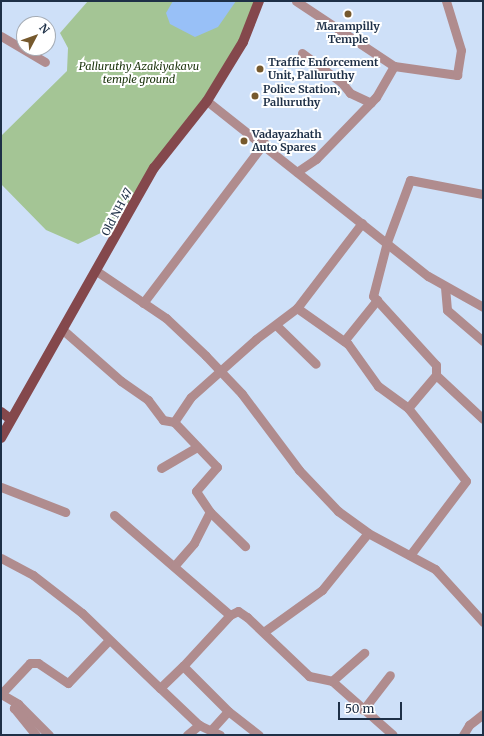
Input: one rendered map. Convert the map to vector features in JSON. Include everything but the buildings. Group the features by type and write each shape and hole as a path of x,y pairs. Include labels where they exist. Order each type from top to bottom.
{"main road":[{"name":"Old NH 47","path":"1,438 9,418 98,272 154,168 207,101 243,42 260,1"},
{"path":"1,412 9,418"}],"street":[{"path":"296,1 394,66 456,75 461,50 446,1"},
{"path":"1,36 45,62"},
{"path":"302,53 342,83 350,93 371,103"},
{"path":"297,172 316,159 371,103 394,66"},
{"path":"207,101 264,143 297,172 446,287 483,307"},
{"path":"143,303 264,143"},
{"path":"408,408 436,375 436,365 373,296 387,242 410,180 483,194"},
{"path":"174,422 191,397 222,372 256,339 277,326 297,308 362,223"},
{"path":"98,272 166,318 222,372 299,470 338,511 368,534 435,568 483,622"},
{"path":"446,287 447,310 483,341"},
{"path":"344,341 377,300"},
{"path":"297,308 344,341 378,386 408,408 466,481 410,554"},
{"path":"277,326 316,364"},
{"path":"63,330 121,381 148,400 163,420 174,422 217,467 196,491 210,512 245,546"},
{"path":"436,375 483,420"},
{"path":"161,468 197,446"},
{"path":"1,487 65,512"},
{"path":"175,565 194,543 210,512"},
{"path":"114,515 136,538 175,565 230,615"},
{"path":"265,631 322,590 368,534"},
{"path":"1,558 33,575 109,640 199,725 220,735"},
{"path":"160,688 183,666 230,615 238,611 265,631 309,676 332,681 393,735"},
{"path":"49,735 18,704 1,694 30,663 38,663 68,683 109,640"},
{"path":"332,681 364,653"},
{"path":"183,666 228,711 259,735"},
{"path":"363,710 390,675"},
{"path":"18,704 14,708 36,735"},
{"path":"211,730 228,711"},
{"path":"463,735 468,725 483,714"},
{"path":"187,735 199,725"}],"green space":[{"name":"Palluruthy Azakiyakavu temple ground","path":"88,1 256,1 236,49 135,201 109,229 78,244 46,230 1,184 1,136 67,71 68,48 60,33"}],"water":[{"path":"173,1 236,1 218,27 195,37 170,24 166,13"}],"place":[{"name":"Marampilly Temple","path":"348,14"},
{"name":"Traffic Enforcement Unit, Palluruthy","path":"260,69"},
{"name":"Police Station, Palluruthy","path":"255,96"},
{"name":"Vadayazhath Auto Spares","path":"244,141"}]}
